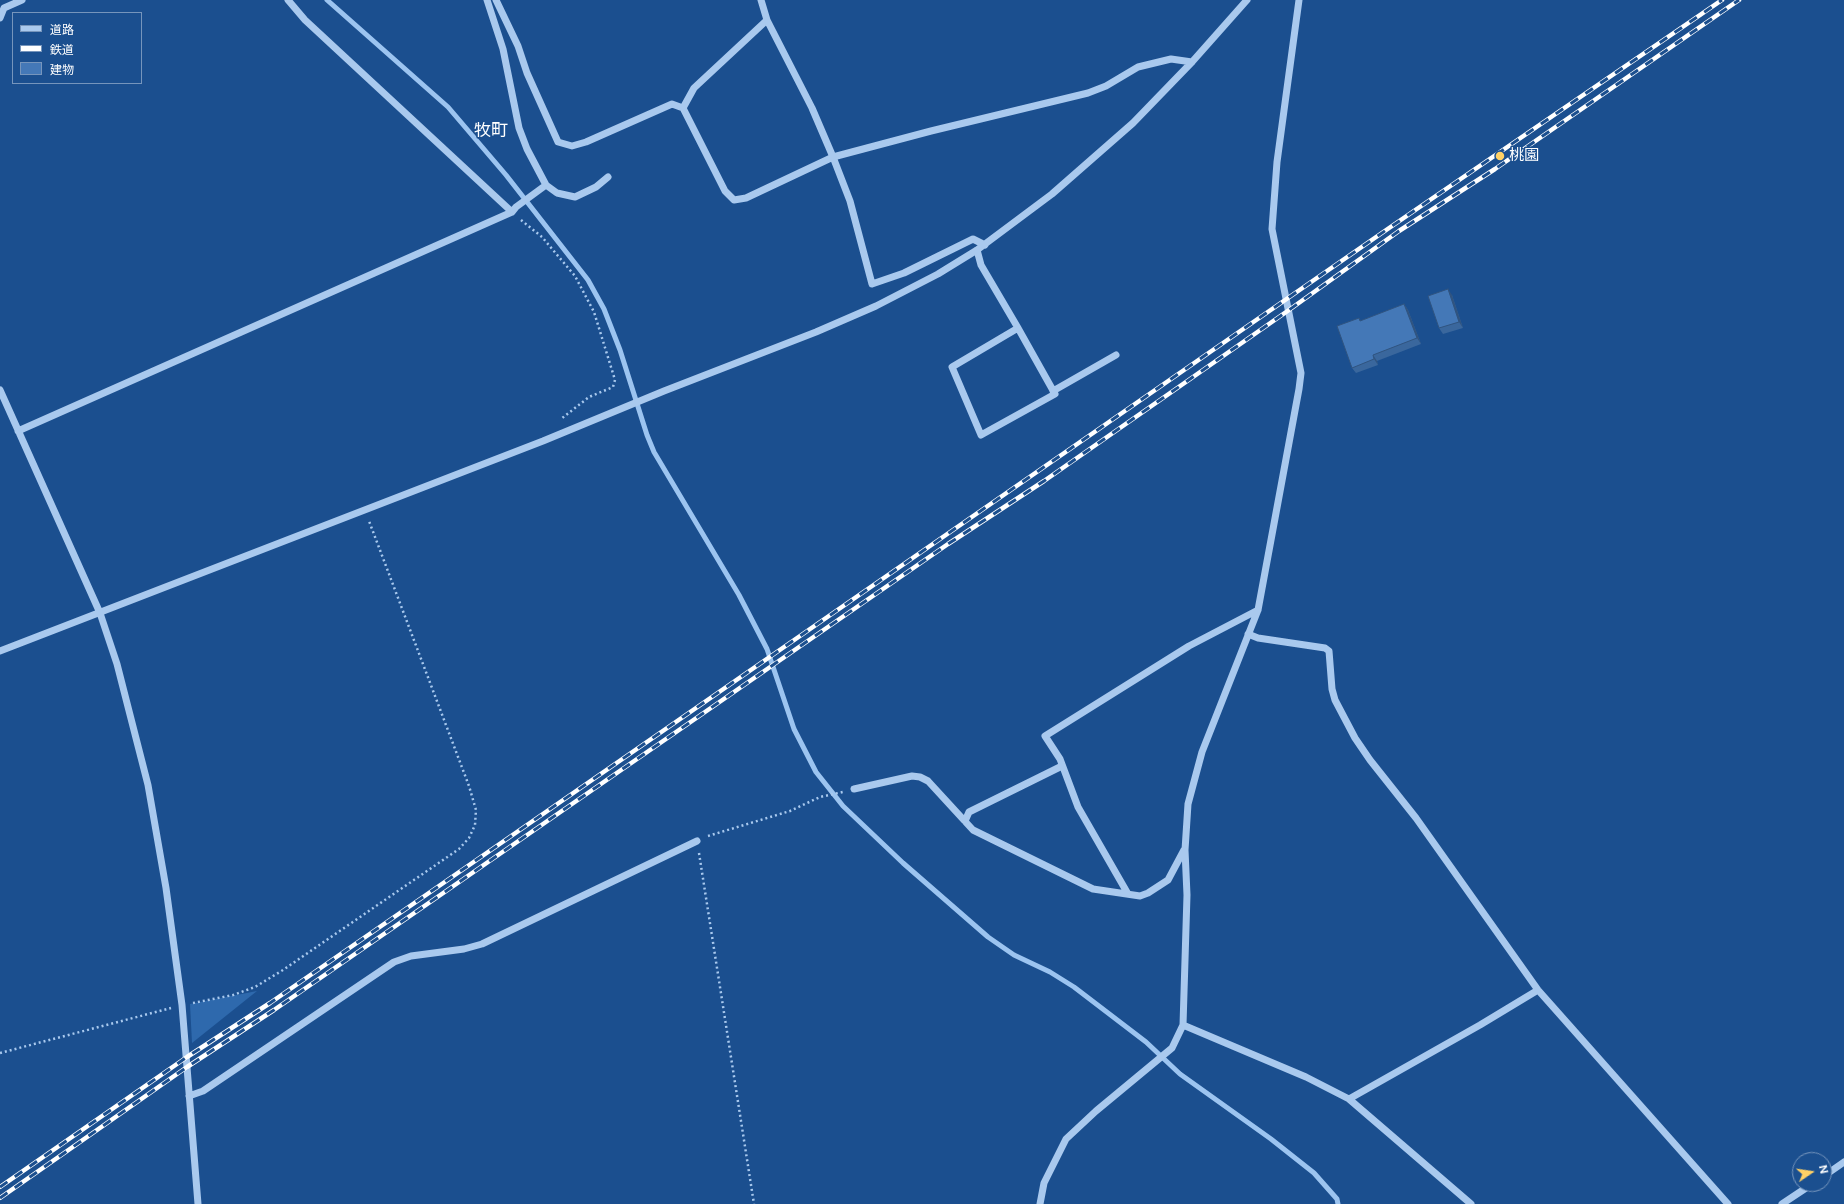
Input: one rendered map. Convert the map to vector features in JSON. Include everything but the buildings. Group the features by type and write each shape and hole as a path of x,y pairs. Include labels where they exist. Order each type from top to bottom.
{"street":[{"path":"0,18 4,8 22,0"},
{"path":"288,0 305,20 514,209"},
{"path":"487,0 503,49 519,128 544,187 557,193 575,196 596,187 608,177"},
{"path":"496,0 518,46 527,73 558,142 572,146 586,142 672,104 683,108 725,191 734,200 746,198 833,157 931,131 1088,93 1106,86 1138,68 1171,59 1192,62"},
{"path":"761,0 767,20 812,108 833,157 850,201 872,284 904,273 973,240 985,244"},
{"path":"0,651 543,441 664,391 816,332 876,306 938,274 977,250 1052,194 1121,133 1192,62 1247,0"},
{"path":"1040,1204 1044,1182 1066,1139 1096,1111 1153,1066 1172,1048 1183,1025 1187,895 1185,850 1186,819 1192,785 1202,752 1258,610 1293,428 1301,373 1272,228 1277,162 1299,0"},
{"path":"683,108 694,88 767,20"},
{"path":"18,431 514,209 544,187"},
{"path":"977,250 981,265 1053,391"},
{"path":"1018,328 952,367 981,435 1054,394 1053,391 1116,355"},
{"path":"0,390 100,613 117,664 148,785 166,888 182,1005 198,1204"},
{"path":"1128,894 1078,806 1060,759 1045,736 1189,646 1258,610"},
{"path":"1248,634 1258,638 1325,648 1328,651 1332,689 1335,700 1355,738 1416,818 1538,990 1728,1204"},
{"path":"965,822 969,812 1062,766"},
{"path":"854,789 912,776 920,777 928,781 973,830 1093,888 1140,896 1157,888 1168,880 1185,850"},
{"path":"189,1096 203,1091 394,962 411,956 464,949 482,944 697,841"},
{"path":"1350,1099 1538,990"},
{"path":"1183,1025 1306,1077 1350,1099 1471,1204"},
{"path":"1832,1170 1844,1162"},
{"path":"1782,1204 1800,1192"}],"path":[{"path":"514,209 542,237 575,276 594,312 615,380 613,387 589,398 558,422"},
{"path":"0,1053 182,1005 233,994 255,987 283,970 459,849 469,838 475,825 476,810 364,509"},
{"path":"754,1204 697,841 708,836 790,811 820,797 854,789"}],"shaded area":[{"path":"257,991 192,1043 190,1004"}],"waterway":[{"path":"327,0 448,107 506,175 588,280 604,309 620,350 647,435 654,452 739,595 767,649 794,729 816,772 843,806 903,863 988,937 1014,955 1050,972 1074,987 1146,1042 1180,1074 1271,1139 1314,1173 1337,1199 1338,1204"}],"railway":[{"path":"0,1187 187,1057 270,1003 1392,226 1722,0"},
{"path":"0,1198 187,1067 274,1010 948,544 1044,481 1289,310 1399,231 1495,169 1739,0"}],"place":[{"name":"桃園","path":"1500,156"}],"district":[{"name":"牧町","path":"491,131"}]}
